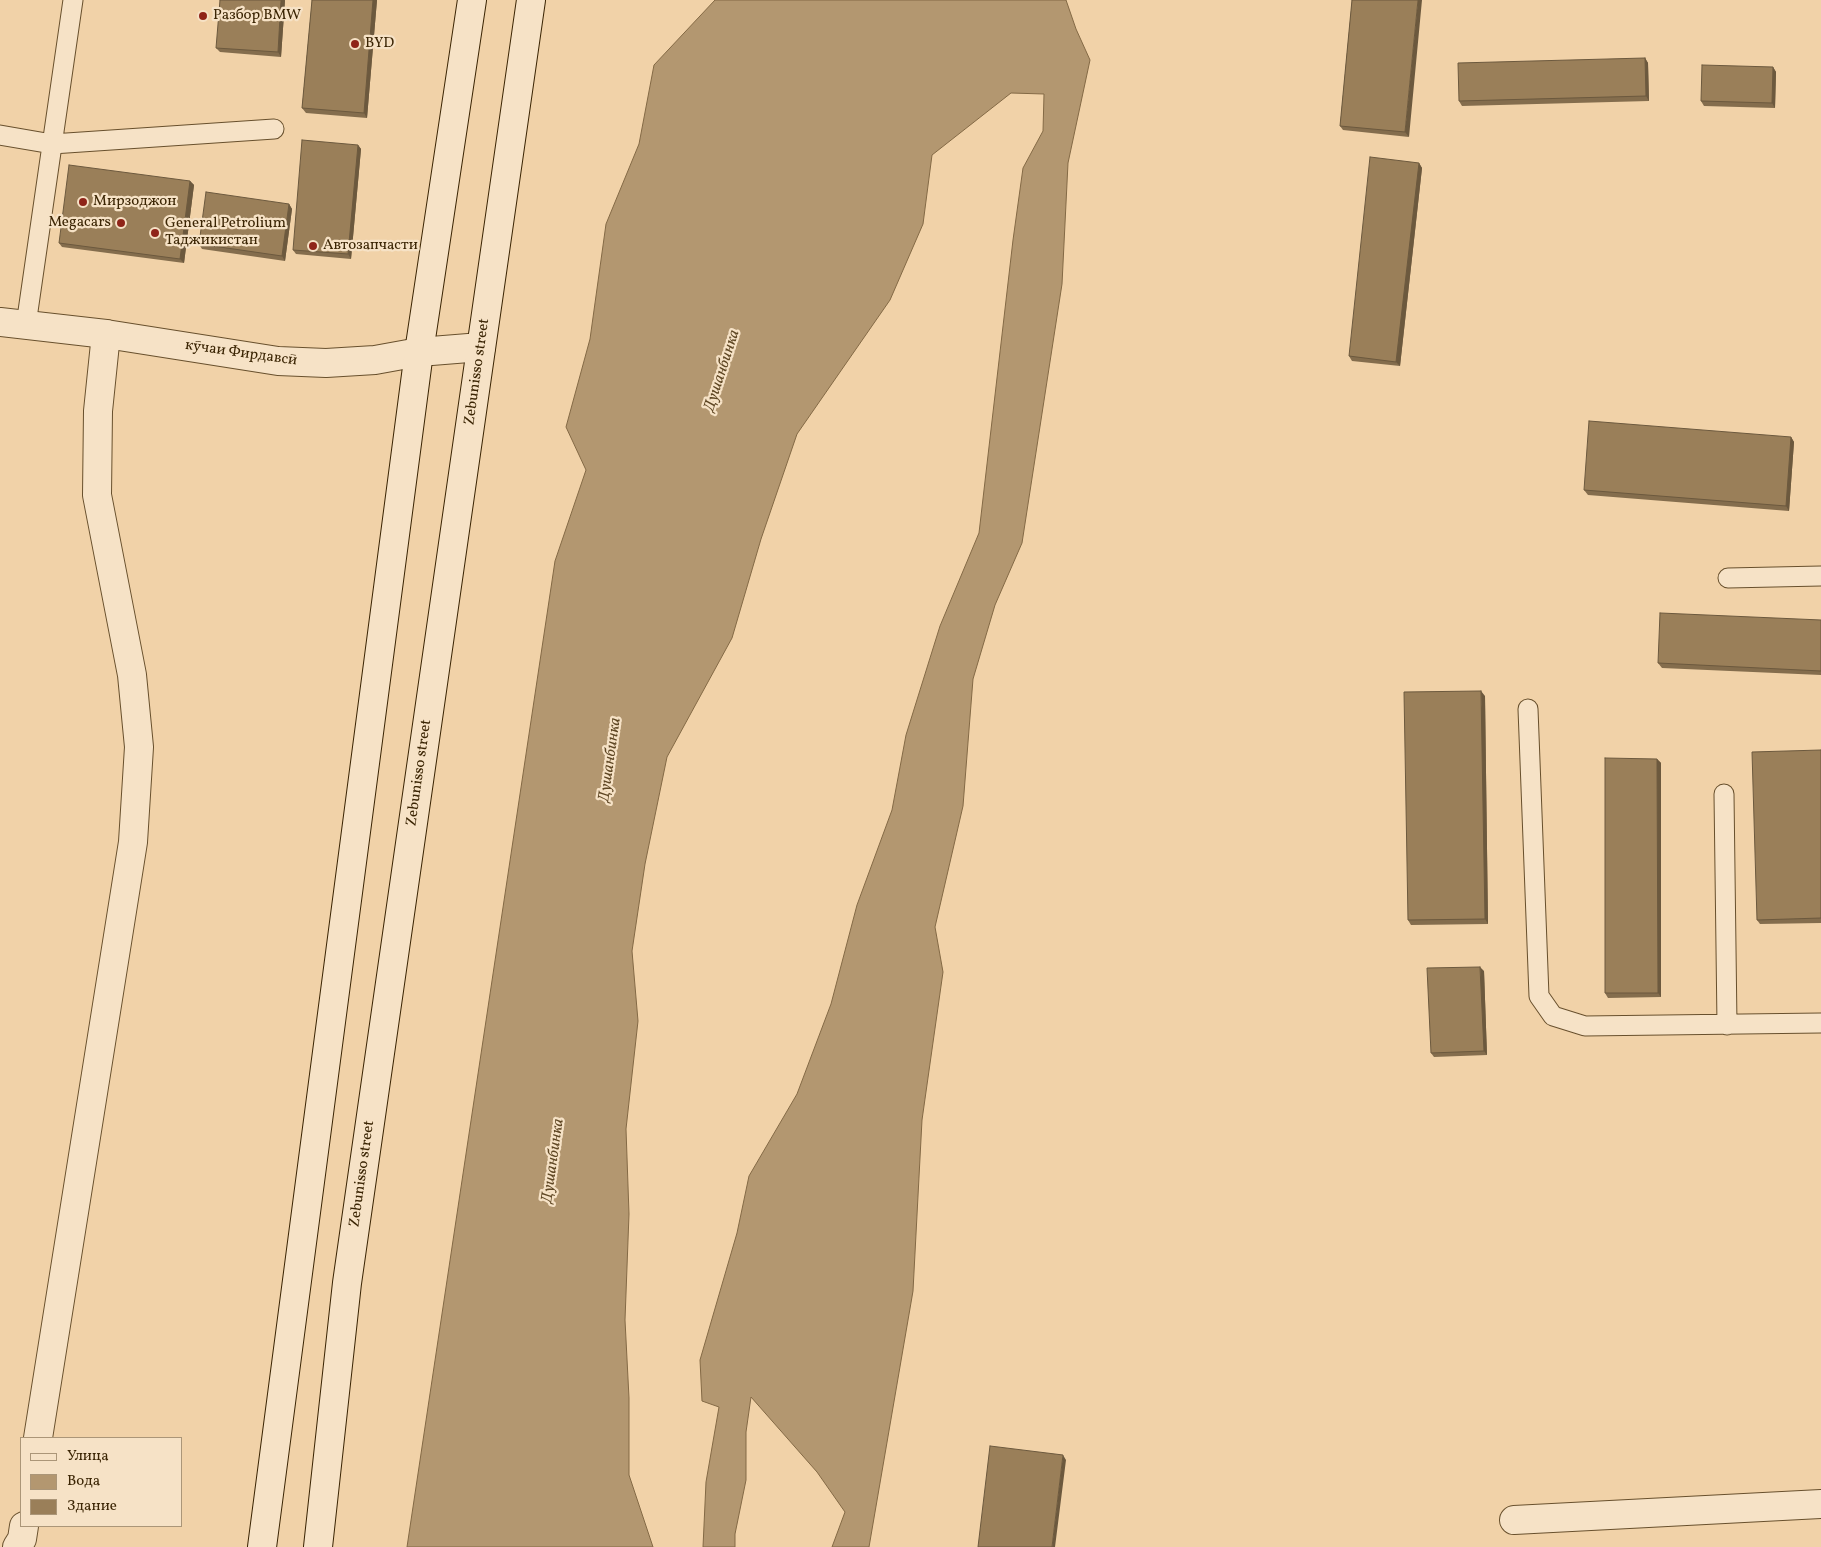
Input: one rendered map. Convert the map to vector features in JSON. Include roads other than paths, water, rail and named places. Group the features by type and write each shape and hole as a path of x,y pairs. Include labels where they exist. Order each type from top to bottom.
{"main road":[{"path":"262,1547 419,352 472,0"},
{"name":"Zebunisso street","path":"318,1547 347,1283 531,0"},
{"name":"кӯчаи Фирдавсӣ","path":"13,324 106,334 278,361 326,363 365,361 419,352 482,347"},
{"path":"38,1437 133,842 139,747 132,675 97,495 98,411 106,334"},
{"path":"1514,1520 1821,1504"},
{"path":"16,1547 22,1539 24,1527"}],"lane":[{"path":"13,324 52,144 73,0"},
{"path":"0,135 52,144 274,129"},
{"path":"1728,578 1821,576"},
{"path":"1528,709 1539,996 1552,1016 1585,1026 1821,1023"},
{"path":"1724,794 1727,1025"}],"water":[{"name":"Душанбинка","path":"715,0 1066,0 1090,60 1068,163 1062,284 1022,543 995,605 973,679 963,806 935,927 943,972 922,1120 913,1291 869,1547 832,1547 845,1512 817,1472 751,1397 746,1432 746,1480 735,1534 735,1547 703,1547 706,1482 719,1407 702,1401 700,1360 737,1233 749,1176 797,1094 831,1004 857,905 892,810 906,735 940,626 979,533 1023,168 1043,131 1044,94 1011,93 932,155 923,224 890,300 797,434 761,539 732,638 667,757 645,864 632,951 638,1021 626,1129 629,1214 625,1320 629,1398 629,1475 653,1547 407,1547 555,561 586,470 566,427 590,339 606,224 639,144 654,65"}],"place":[{"name":"Разбор BMW","path":"203,16"},
{"name":"BYD","path":"355,44"},
{"name":"Мирзоджон","path":"83,202"},
{"name":"Megacars","path":"121,223"},
{"name":"General Petrolium Таджикистан","path":"155,233"},
{"name":"Автозапчасти","path":"313,246"}]}
